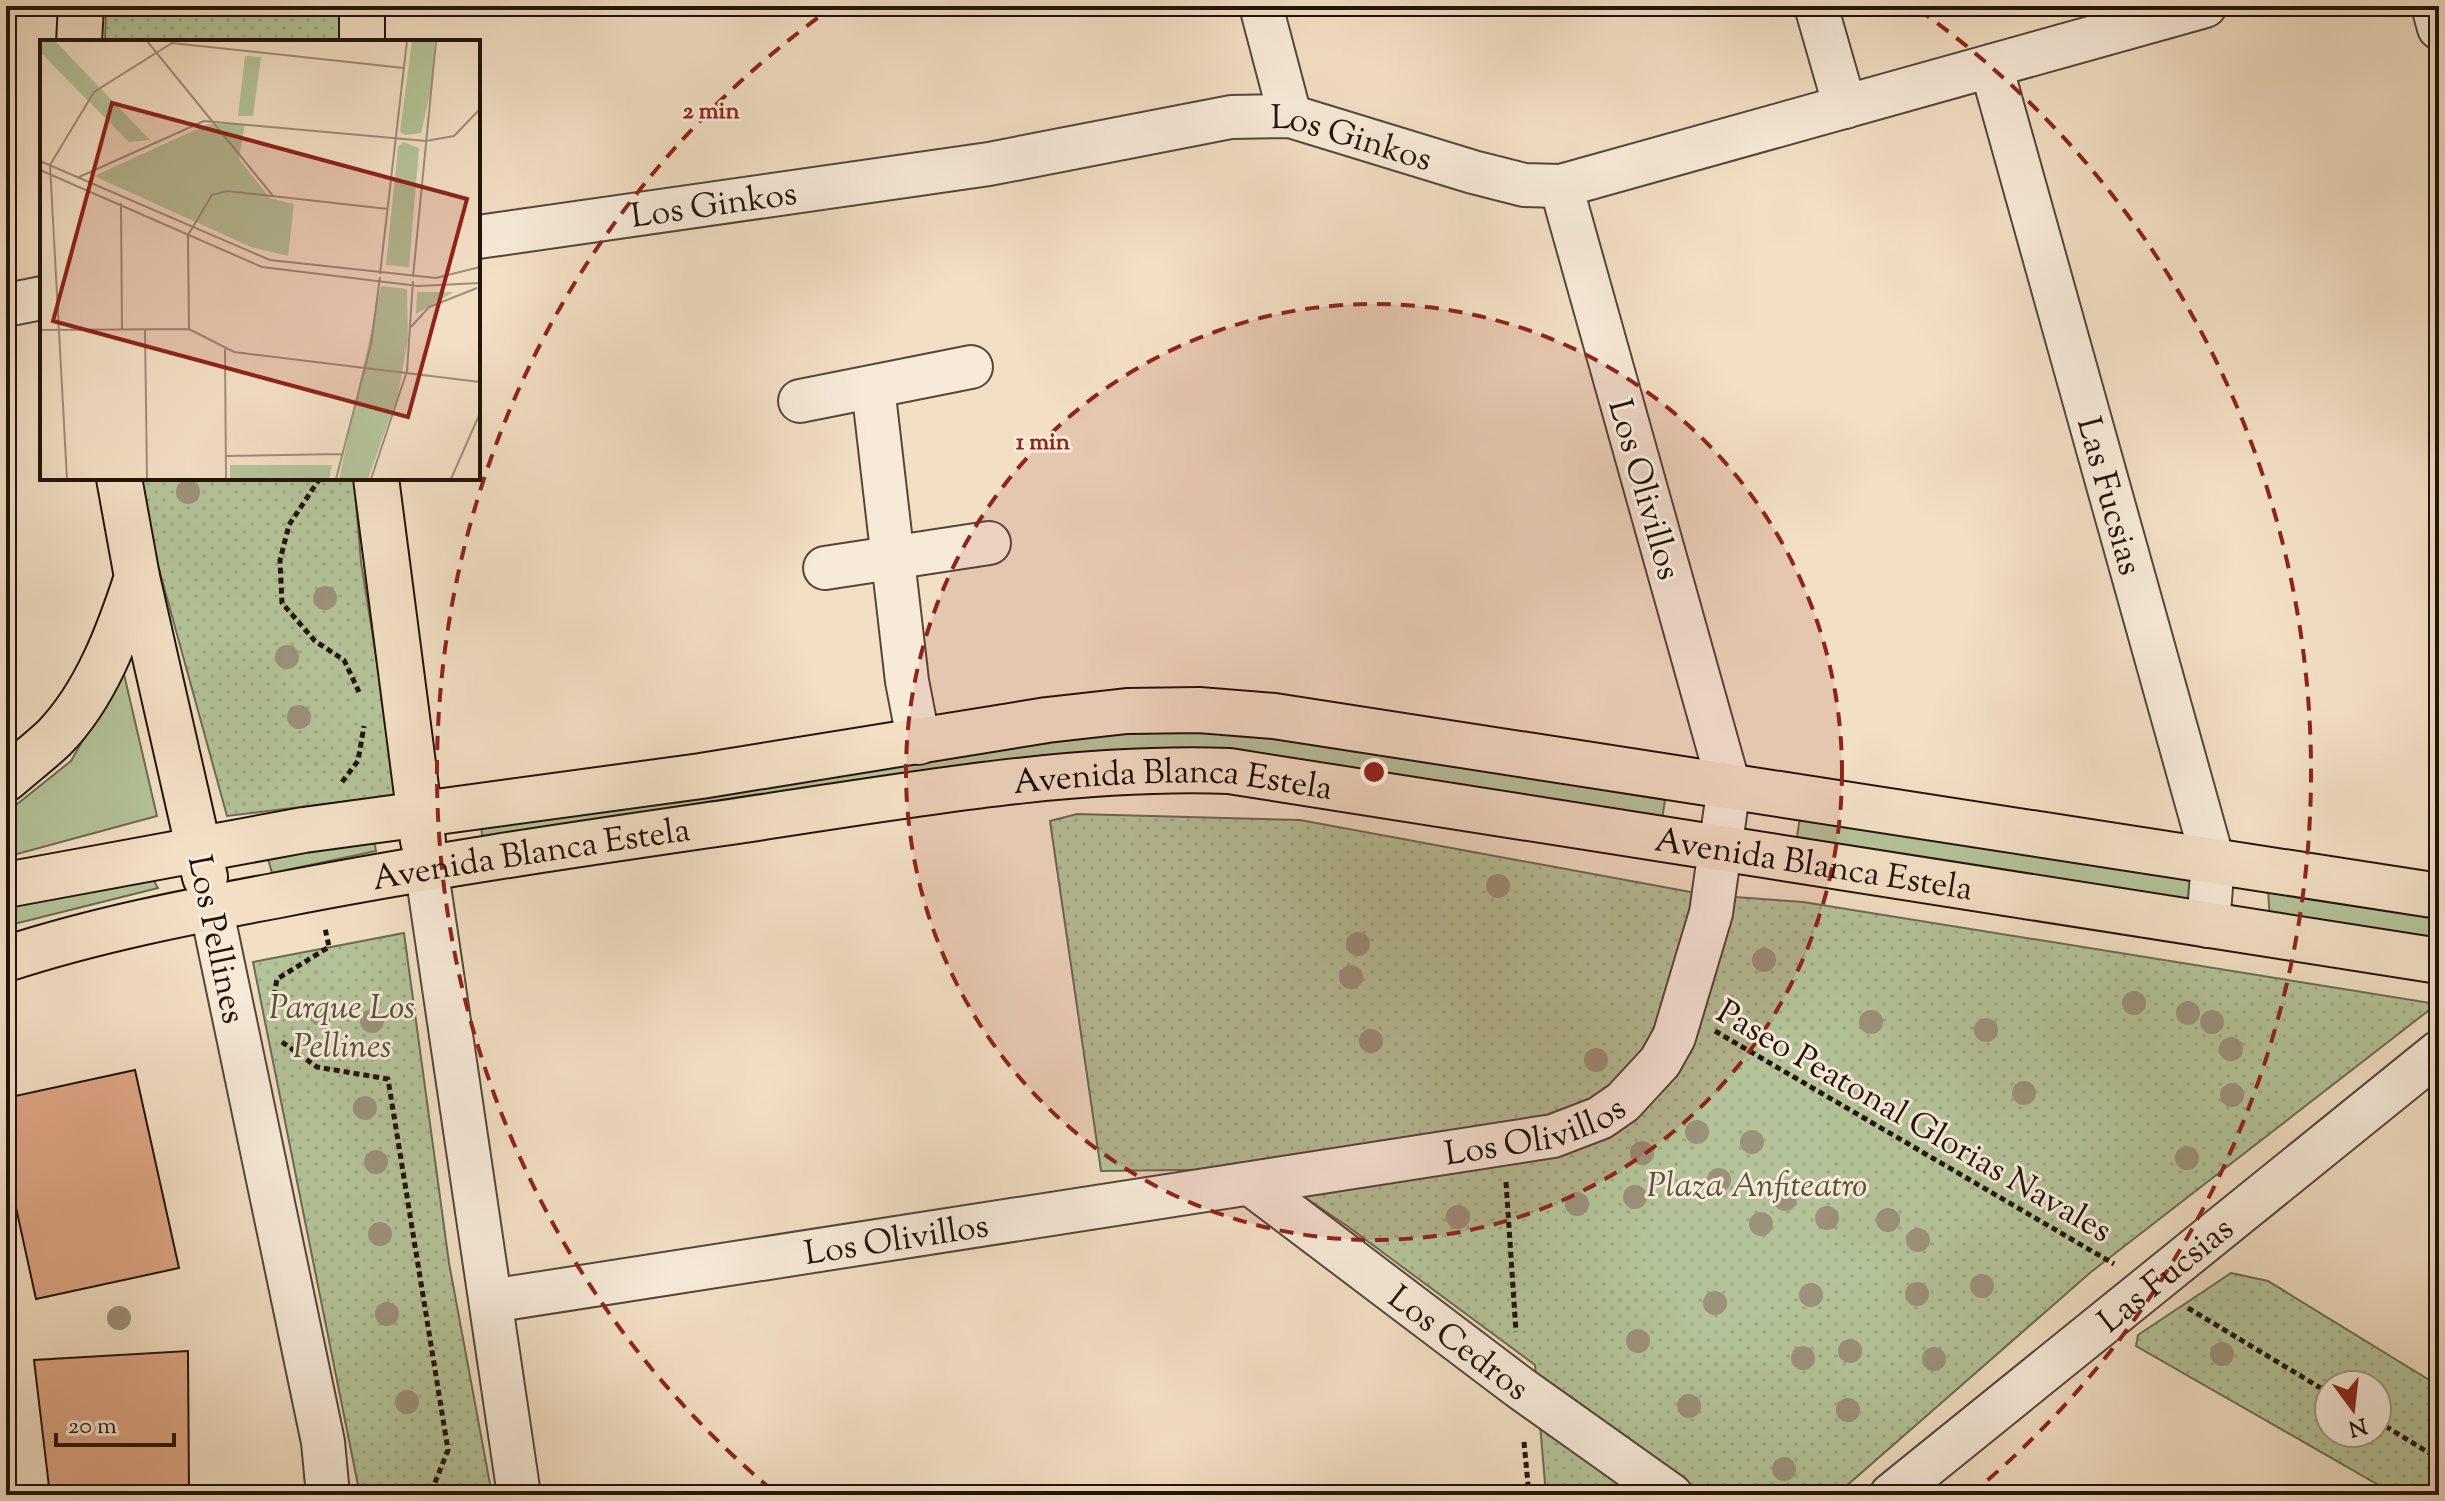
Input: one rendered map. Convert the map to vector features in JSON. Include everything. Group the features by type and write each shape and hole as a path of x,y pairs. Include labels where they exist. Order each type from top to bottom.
{"main road":[{"path":"79,40 81,6"},
{"path":"362,6 362,40"},
{"name":"Los Pellines","path":"119,480 137,577 211,907"},
{"path":"376,480 426,866"},
{"path":"6,779 55,736 77,707 113,644 137,577"},
{"name":"Avenida Blanca Estela","path":"6,885 198,848 419,812 701,776 1073,717 1127,711 1199,710 1274,716 2439,896"},
{"name":"Avenida Blanca Estela","path":"6,959 64,940 211,907 426,866 892,799 1161,769 1229,771 2439,961"}],"street":[{"path":"1261,6 1290,116"},
{"path":"1816,6 1845,107"},
{"name":"Los Ginkos","path":"480,237 974,166 1231,117 1290,116 1524,185 1561,186 2205,6"},
{"path":"2433,6 2439,28"},
{"name":"Las Fucsias","path":"1991,66 2213,861 2208,926"},
{"name":"Los Olivillos","path":"491,1301 1252,1185 1503,1142 1529,1141 1577,1128 1623,1102 1660,1062 1683,1012 1711,913 1729,786 1561,186"},
{"path":"6,305 40,298"},
{"path":"800,401 971,367"},
{"path":"873,387 890,557 919,743"},
{"path":"825,568 989,543"},
{"path":"426,866 519,1495"},
{"name":"Los Pellines","path":"211,907 323,1442 328,1495"},
{"name":"Las Fucsias","path":"1891,1495 2439,1052"},
{"name":"Los Cedros","path":"1252,1185 1519,1387 1671,1495"}],"path":[{"path":"319,480 289,525 280,560 282,603 315,641 344,660 360,694 362,707"},
{"path":"304,830 358,761 365,721"},
{"path":"272,1005 277,979 329,947 318,887"},
{"name":"Paseo Peatonal Glorias Navales","path":"1683,1012 2313,1383"},
{"path":"280,1040 317,1067 388,1079 448,1450 430,1495"},
{"path":"1503,1142 1529,1495"},
{"path":"2393,1431 2439,1459"}],"green space":[{"path":"106,6 339,6 340,40 105,40"},
{"path":"135,480 354,480 361,562 398,795 227,816"},
{"path":"123,670 157,816 6,857 6,813 71,761"},
{"path":"1142,729 1252,731 1665,800 1661,826 1227,754 483,848 481,822"},
{"path":"1801,811 2194,874 2188,911 1795,849"},
{"name":"Plaza Anfiteatro","path":"1077,814 1300,820 1707,895 1803,902 2437,1004 2091,1272 1836,1495 1546,1495 1535,1365 1347,1226 1263,1169 1101,1171 1050,821"},
{"path":"373,835 376,851 272,873 267,855"},
{"path":"150,874 158,888 6,926 6,903"},
{"path":"2268,889 2439,913 2439,944 2270,922"},
{"name":"Parque Los Pellines","path":"404,933 449,1263 492,1495 360,1495 253,962"},
{"path":"2231,1273 2268,1281 2439,1386 2439,1495 2396,1495 2316,1449 2393,1449 2393,1369 2313,1369 2313,1447 2136,1346 2138,1335"}],"building":[{"path":"135,1070 179,1268 36,1299 6,1162 6,1098"},
{"path":"188,1351 189,1495 50,1495 34,1360"}]}
